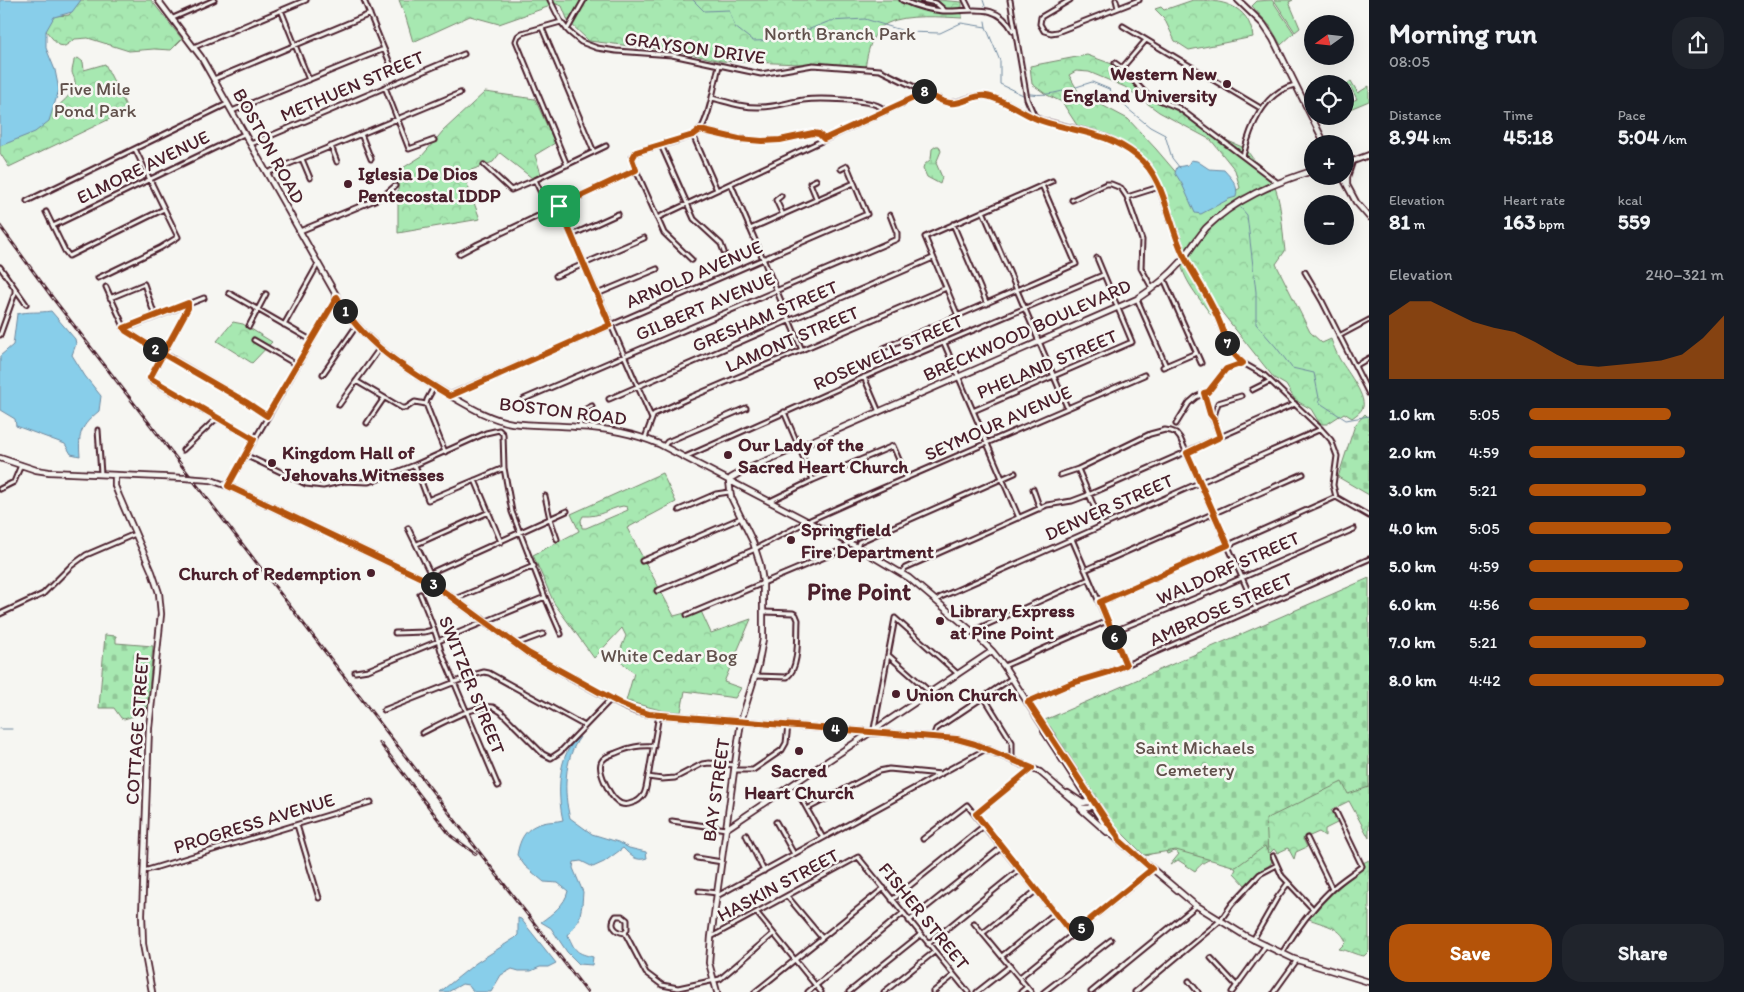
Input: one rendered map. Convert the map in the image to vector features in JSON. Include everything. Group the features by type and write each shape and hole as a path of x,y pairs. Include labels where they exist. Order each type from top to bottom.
{"main road":[{"name":"BOSTON ROAD","path":"158,0 194,46 214,79 349,316 380,348 406,370 434,387 484,415 501,421 607,430 645,438 664,446 902,572 974,633 1004,666 1044,728 1047,729 1092,803"},
{"path":"1238,0 1261,22 1272,37 1321,135"},
{"path":"1354,161 1369,155"},
{"name":"BRECKWOOD BOULEVARD","path":"729,481 743,471 1118,308 1137,298 1164,279 1203,232 1226,211 1249,196 1304,174"},
{"path":"1347,186 1369,217"},
{"path":"0,458 49,472 212,480 228,486 426,580 516,644 611,699 635,710 659,714 957,739 986,749 1012,759 1044,775 1196,906 1220,921 1253,940 1297,960 1369,982"},
{"name":"COTTAGE STREET","path":"115,475 115,486 118,496 154,577 161,614 150,728 142,930 152,992"},
{"name":"BAY STREET","path":"717,992 709,963 711,936 741,721 762,651 764,612 760,564 729,492 729,481"},
{"path":"726,829 992,652"},
{"path":"1062,790 1084,803 1092,803"},
{"path":"1079,806 1087,809 1092,803"},
{"path":"1092,803 1110,833"},
{"path":"1092,803 1118,836 1119,840"}],"street":[{"path":"173,18 214,0"},
{"path":"194,46 306,0"},
{"path":"364,0 390,63"},
{"name":"GRAYSON DRIVE","path":"550,0 567,30 581,42 597,48 616,52 672,56 761,74 813,66 880,70 951,104 977,96 987,96 1039,120 1096,133 1131,151 1152,172 1159,186 1184,257 1215,311 1229,349 1243,363 1258,371 1270,381 1331,440 1336,454 1333,485 1336,497"},
{"path":"567,30 584,0"},
{"path":"902,0 924,8 944,11 988,10 1004,18 1016,36"},
{"path":"922,0 936,3 944,11"},
{"path":"966,0 970,10"},
{"path":"1010,0 1028,106 1025,113"},
{"path":"1070,0 1044,14 1040,19 1042,30 1053,33 1139,0"},
{"path":"1116,0 1118,8"},
{"path":"281,10 308,80"},
{"path":"1004,18 1012,12"},
{"path":"214,79 370,14"},
{"path":"561,22 522,33 516,38 567,164"},
{"path":"1123,26 1262,109"},
{"path":"542,28 594,152"},
{"path":"1122,68 1146,40"},
{"path":"232,111 384,47"},
{"name":"METHUEN STREET","path":"250,144 464,54"},
{"path":"1115,63 1147,95 1178,107 1279,184"},
{"path":"692,260 667,237 632,159 636,152 693,135 704,126 719,66"},
{"path":"1243,156 1252,125 1262,109 1278,93 1296,85"},
{"path":"385,87 409,149 434,140"},
{"path":"657,218 920,95 922,90"},
{"path":"267,173 460,93"},
{"path":"712,98 743,106 759,107 777,106 809,99 863,102 880,106 884,112"},
{"path":"1027,99 1034,115 1039,120"},
{"path":"27,201 228,104"},
{"path":"700,130 746,140 772,140 813,133 819,134 824,139"},
{"name":"ELMORE AVENUE","path":"53,226 245,133"},
{"path":"361,134 371,159"},
{"path":"693,135 718,190"},
{"path":"661,145 694,219 721,244 724,252"},
{"path":"330,146 337,162"},
{"path":"484,165 511,190 606,146"},
{"path":"98,278 160,248 178,237 135,149"},
{"path":"302,159 310,178"},
{"path":"750,229 854,183 847,166 841,169"},
{"path":"459,254 636,170"},
{"path":"535,180 549,210"},
{"path":"804,185 816,180"},
{"path":"958,316 924,237 1052,181"},
{"path":"811,182 810,184 817,200"},
{"name":"ARNOLD AVENUE","path":"450,396 868,214 854,183"},
{"path":"731,184 802,350"},
{"path":"1072,200 1106,184 1121,188 1127,197 1142,240 1140,268 1152,289"},
{"path":"884,348 1076,264 1042,185"},
{"path":"300,231 382,197 395,186"},
{"path":"1127,197 1159,186"},
{"path":"772,201 781,196"},
{"path":"777,199 783,215"},
{"path":"559,206 652,419 645,438"},
{"path":"46,212 69,256 164,209"},
{"path":"983,211 1067,407"},
{"path":"572,235 618,214"},
{"name":"GILBERT AVENUE","path":"524,399 896,238 897,233 890,214"},
{"path":"953,224 988,304"},
{"path":"556,276 644,238"},
{"name":"GRESHAM STREET","path":"609,399 933,258"},
{"path":"1097,258 1118,308"},
{"path":"284,325 318,263"},
{"path":"0,268 26,304"},
{"path":"597,294 657,269"},
{"path":"1305,272 1369,394"},
{"name":"ROSEWELL STREET","path":"685,457 864,377 1103,275"},
{"path":"1164,279 1201,363"},
{"path":"110,298 144,284 156,316"},
{"path":"106,287 126,331 267,416"},
{"name":"LAMONT STREET","path":"652,419 654,414 946,288"},
{"path":"0,335 15,289"},
{"path":"229,293 311,340"},
{"path":"249,326 266,294"},
{"path":"228,486 337,297"},
{"path":"124,328 204,298"},
{"path":"1137,298 1164,366 1196,353"},
{"path":"188,303 188,308 150,378 254,439"},
{"name":"PHELAND STREET","path":"973,411 1132,342 1118,308"},
{"path":"1339,336 1369,320"},
{"path":"323,374 357,325"},
{"path":"254,340 297,365"},
{"path":"944,343 1018,518"},
{"path":"339,405 380,348"},
{"path":"1355,366 1369,358"},
{"path":"1176,424 1189,403 1208,392 1226,369 1243,363"},
{"name":"SEYMOUR AVENUE","path":"657,591 755,549 808,521 1144,375"},
{"path":"864,377 879,412"},
{"path":"356,381 402,408 406,408 415,402 426,404"},
{"path":"1252,390 1270,381"},
{"path":"434,387 426,404 445,452"},
{"path":"1204,393 1210,414 1214,419 1220,437"},
{"path":"1214,419 1218,403 1241,396"},
{"path":"367,423 384,398"},
{"path":"902,572 904,568 1018,518 1055,503 1074,501 1295,404"},
{"path":"580,427 580,414 583,410 592,406"},
{"path":"664,446 670,441 746,408"},
{"path":"784,412 813,480"},
{"path":"183,450 216,418"},
{"name":"DENVER STREET","path":"937,600 940,597 1321,429"},
{"path":"98,430 101,475"},
{"path":"245,455 306,484 318,486 349,481 372,481 415,465 486,433 499,430 503,434 504,468 510,504 545,597 562,634"},
{"path":"1060,474 1078,469 1136,439 1150,434 1165,430 1176,433 1187,453 1256,609"},
{"path":"770,501 813,480 894,446 907,478"},
{"path":"0,490 14,482 21,465"},
{"path":"415,465 428,500 504,468"},
{"path":"1078,469 1102,525"},
{"path":"857,547 859,542 1015,473"},
{"path":"1085,570 1304,474"},
{"path":"475,480 501,542"},
{"path":"1033,489 1040,509"},
{"path":"679,510 716,494 729,492"},
{"path":"545,496 557,539"},
{"path":"1100,602 1336,497 1369,516"},
{"path":"426,580 430,573 567,511"},
{"path":"417,544 489,512"},
{"path":"642,561 741,518"},
{"path":"408,528 430,573"},
{"name":"WALDORF STREET","path":"1112,632 1354,529"},
{"path":"0,614 43,594 71,566 86,555 136,533"},
{"path":"1072,539 1126,665"},
{"path":"687,615 844,549 848,542"},
{"name":"AMBROSE STREET","path":"1028,702 1072,683 1126,665 1369,559"},
{"path":"455,599 534,566"},
{"path":"974,633 977,629 1089,579"},
{"name":"SWITZER STREET","path":"420,594 466,713 498,786"},
{"path":"355,672 368,670 545,597"},
{"path":"755,676 787,677 793,672 796,660 798,620 796,615 793,613 764,612"},
{"path":"873,732 895,618 958,674"},
{"path":"1004,666 1107,621"},
{"path":"395,633 433,630"},
{"path":"516,644 543,634"},
{"path":"888,655 930,692"},
{"path":"384,710 477,673 489,673 585,726"},
{"path":"933,737 936,729 1012,678"},
{"path":"984,697 1012,742 1012,759"},
{"path":"422,733 484,706 493,707 501,712 543,754 551,758 560,752 611,699"},
{"path":"654,746 631,746 608,756 600,764 601,773 617,802 631,804 641,798 645,790 654,746 659,714"},
{"path":"648,777 675,778 707,763 753,770 782,750 786,743 788,725"},
{"path":"699,891 717,895 986,749"},
{"path":"976,814 1032,768"},
{"path":"807,808 879,771 889,769 941,774"},
{"path":"802,800 823,838"},
{"name":"PROGRESS AVENUE","path":"144,871 371,802"},
{"path":"923,839 967,804 1072,934"},
{"path":"1282,953 1313,909 1332,889 1362,866 1336,812"},
{"path":"672,821 726,829"},
{"path":"776,822 794,854"},
{"path":"297,825 319,898"},
{"path":"892,900 985,825"},
{"path":"746,835 764,871"},
{"path":"1306,838 1332,889"},
{"path":"909,921 1002,848"},
{"path":"1273,856 1288,884 1313,909"},
{"path":"697,858 722,862"},
{"name":"FISHER STREET","path":"858,858 968,992"},
{"name":"HASKIN STREET","path":"711,936 858,858"},
{"path":"1135,992 1220,921 1232,904 1260,874 1277,865"},
{"path":"928,944 1020,869"},
{"path":"1020,977 1152,869"},
{"path":"1253,940 1277,898 1288,884"},
{"path":"755,992 884,888"},
{"path":"984,933 1037,890"},
{"path":"788,896 822,938"},
{"path":"1091,992 1196,906"},
{"path":"756,913 821,992"},
{"path":"808,992 903,913"},
{"path":"1002,956 1055,913"},
{"path":"625,933 627,920 622,916 616,916 612,923 613,926 616,930 625,933 646,973 656,982 670,988 720,979 773,934"},
{"path":"974,923 1031,992"},
{"path":"849,992 920,935"},
{"path":"1044,992 1111,940"},
{"path":"1232,992 1266,945"},
{"path":"884,992 934,952"},
{"path":"1211,958 1237,986"},
{"path":"1274,992 1297,960"},
{"path":"977,992 1010,966"},
{"path":"933,992 954,975"},
{"path":"1189,982 1198,992"},
{"path":"1022,992 1027,987"}],"green space":[{"name":"Five Mile Pond Park","path":"80,0 151,0 182,39 171,50 129,51 88,38 75,39 65,46 58,45 46,31 48,24 54,16 69,15"},
{"name":"North Branch Park","path":"399,0 938,0 962,2 962,18 914,17 888,23 874,37 865,70 855,69 854,66 721,61 681,52 589,41 568,21 562,6 556,4 499,24 470,16 413,42"},
{"path":"1193,0 1214,1 1232,6 1246,17 1253,37 1189,50 1175,41 1164,18 1155,9 1161,7 1164,10"},
{"path":"1272,0 1294,33 1281,45 1270,26 1252,6 1257,1"},
{"path":"1274,0 1293,0 1289,2 1300,28 1295,32"},
{"path":"1087,55 1112,64 1158,100 1228,141 1247,149 1249,154 1268,174 1275,186 1281,214 1285,251 1276,264 1310,332 1322,343 1331,339 1339,358 1361,395 1363,407 1360,412 1352,418 1344,413 1327,424 1320,424 1311,409 1295,400 1286,385 1274,378 1220,310 1211,315 1195,293 1182,269 1181,252 1156,177 1145,160 1109,140 1080,130 1062,102 1047,95 1032,84 1030,66","holes":["1076,71 1089,72 1125,87 1159,112 1211,140 1235,170 1240,188 1219,202 1202,203 1128,119 1079,93 1069,75"]},
{"name":"Five Mile Pond Park","path":"78,58 83,62 84,70 105,64 127,108 116,116 9,167 0,153 0,133 41,116 52,110 69,96 75,85 72,74 74,60"},
{"path":"1354,86 1358,93 1369,86 1369,101 1354,107 1354,100 1357,99 1354,93"},
{"path":"485,92 535,99 555,143 535,155 541,174 532,178 500,153 493,162 463,173 480,219 398,233 398,171 422,156 443,131"},
{"path":"939,146 941,151 936,163 942,177 940,184 927,177 923,168 931,159 932,149"},
{"path":"233,322 243,324 272,342 252,363 217,341"},
{"path":"1365,414 1369,418 1369,495 1338,477 1355,425"},
{"name":"White Cedar Bog","path":"662,473 676,502 627,528 674,616 700,609 711,633 751,619 724,682 741,688 735,698 685,691 681,712 664,711 626,701 634,673 617,658 626,636 622,628 594,658 554,603 533,555 579,531 571,514","holes":["617,507 627,507 628,510 582,528 581,520 583,516 599,514"]},
{"name":"Saint Michaels Cemetery","path":"1369,578 1369,787 1348,794 1342,782 1266,819 1268,853 1265,846 1236,867 1176,850 1144,855 1111,822 1045,720"},
{"path":"105,635 116,636 116,643 153,646 147,712 124,719 121,718 114,708 99,708"},
{"path":"1369,759 1369,838 1349,801 1331,810 1337,823 1325,829 1325,836 1319,832 1303,839 1307,847 1296,852 1294,859 1288,848 1277,853 1274,849 1269,854 1272,861 1270,865 1259,871 1246,886 1234,873 1236,869 1219,860 1214,859 1205,862 1195,871 1178,860 1170,865 1179,854 1175,851 1167,854 1165,849 1162,849 1146,856 1137,846"},
{"path":"1369,860 1369,951 1364,956 1339,949 1346,942 1340,932 1309,919 1334,892 1363,868 1363,863"}],"water":[{"path":"0,0 81,0 72,12 54,17 46,31 46,48 55,70 59,90 49,121 35,132 0,146"},
{"path":"1191,160 1197,161 1209,169 1224,170 1236,186 1236,197 1201,214 1195,213 1175,173 1177,167 1188,165"},
{"path":"51,311 75,339 76,344 72,355 85,376 101,396 99,411 88,421 82,430 80,436 80,456 71,454 65,444 16,426 15,419 0,410 0,356 13,345 17,314"},
{"path":"580,737 571,755 566,776 566,797 570,818 592,834 618,842 629,848 646,852 647,858 637,859 623,848 604,862 593,867 581,861 574,862 573,868 583,892 582,905 579,920 568,935 577,951 593,957 592,965 579,964 567,952 551,928 541,922 561,905 568,891 558,883 544,882 525,866 517,855 522,838 528,830 543,823 563,820 560,787 563,763 572,744"},
{"path":"518,918 521,919 556,963 531,971 512,969 501,975 491,992 474,992 468,985 462,984 448,992 440,992 476,963 515,938 518,935"}],"waterway":[{"path":"693,0 704,11 729,10 735,27 753,41 782,40 830,21 865,19 907,32 940,33 961,23 986,27 1000,61 1000,84 1023,95"},
{"path":"983,0 985,6"},
{"path":"985,21 986,27"},
{"path":"1030,94 1054,93 1092,82 1109,89 1128,109 1150,127 1165,135 1172,158 1180,168"},
{"path":"1241,208 1247,215 1256,292 1256,324 1292,368 1314,373 1320,403 1346,420 1369,416"},
{"path":"0,729 12,729"}],"railway":[{"path":"0,226 52,297 587,992"},
{"path":"380,743 451,836 476,854"}],"place":[{"name":"Western New England University","path":"1227,84"},
{"name":"Iglesia De Dios Pentecostal IDDP","path":"348,184"},
{"name":"Our Lady of the Sacred Heart Church","path":"728,455"},
{"name":"Kingdom Hall of Jehovahs Witnesses","path":"272,463"},
{"name":"Springfield Fire Department","path":"791,540"},
{"name":"Church of Redemption","path":"371,573"},
{"name":"Library Express at Pine Point","path":"940,621"},
{"name":"Union Church","path":"896,694"},
{"name":"Sacred Heart Church","path":"799,751"}],"district":[{"name":"Pine Point","path":"859,591"}],"route":[{"path":"559,206 610,325 475,383 450,396 390,358 345,311 337,297 267,416 163,354 188,308 188,303 124,328 163,354 150,378 254,439 228,486 432,583 528,653 628,708 649,714 957,739 975,744 1032,768 976,814 1072,934 1152,869 1119,840 1028,702 1072,683 1126,665 1100,602 1228,545 1187,453 1220,437 1214,419 1210,414 1204,393 1208,392 1226,369 1243,363 1229,349 1215,311 1184,257 1159,186 1149,168 1131,151 1098,134 1041,120 986,96 977,96 951,104 922,90 920,95 824,139 819,134 813,133 780,140 746,140 700,130 693,135 636,152 632,159 636,170 559,206"}]}
